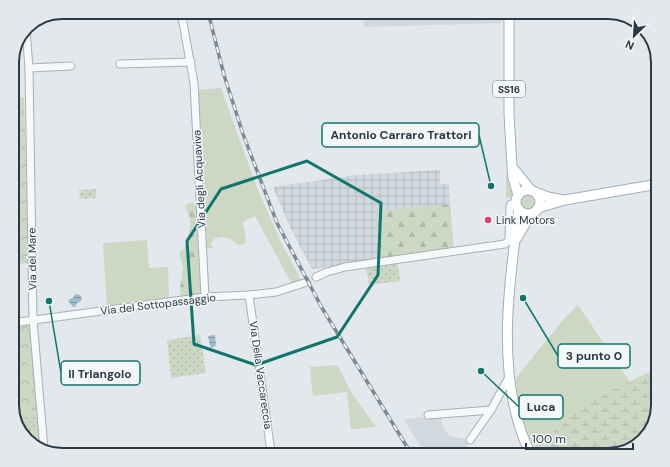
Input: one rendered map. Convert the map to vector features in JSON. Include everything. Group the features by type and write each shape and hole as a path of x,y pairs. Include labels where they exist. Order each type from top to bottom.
{"main road":[{"name":"SS16","path":"509,19 509,114 512,167 518,203 508,326 510,382 516,419 527,448"},
{"path":"512,167 539,198 540,205 537,210"},
{"path":"565,200 524,190 518,203 526,214 565,200 651,185"},
{"name":"SS16","path":"514,242 525,224 537,210"}],"street":[{"name":"Via degli Acquaviva","path":"183,19 194,83 205,297"},
{"name":"Via del Mare","path":"27,38 29,68 33,320 44,444"},
{"path":"120,64 191,62"},
{"path":"29,68 71,66"},
{"path":"316,277 345,267 505,244 509,240 510,206 511,204 518,203"},
{"name":"Via del Sottopassaggio","path":"19,322 205,297 276,292 304,283"},
{"name":"Via Della Vaccareccia","path":"250,295 270,448"},
{"path":"470,440 510,382"},
{"path":"428,415 491,410"}],"highlighted area":[{"path":"307,161 381,203 378,275 337,337 256,365 194,344 187,241 221,189"}],"shaded area":[{"path":"363,19 501,19 501,23 364,27"},
{"path":"440,170 440,184 449,184 450,204 377,211 379,261 312,269 289,225 273,187 357,175"},
{"path":"441,416 442,424 449,436 471,440 466,448 421,448 404,419"}],"green space":[{"path":"221,88 257,188 282,244 301,280 292,284 255,216 243,222 246,240 244,244 238,245 232,240 220,237 213,240 211,245 214,248 207,248 198,90"},
{"path":"19,97 24,97 29,263 19,264"},
{"path":"506,174 512,188 513,197 506,198"},
{"path":"96,189 96,198 80,199 79,190"},
{"path":"524,193 532,193 537,198 535,209 532,211 524,211 519,206 519,198"},
{"path":"189,203 197,203 198,212 194,227 196,262 193,266 183,266 179,252 184,249 189,231 190,218 186,205"},
{"path":"450,204 454,250 379,261 377,211"},
{"path":"198,212 202,278 182,278 183,266 193,266 195,225"},
{"path":"147,240 149,268 168,267 169,299 107,308 103,243"},
{"path":"397,264 401,281 369,285 366,268"},
{"path":"182,278 202,278 202,294 181,297 180,287"},
{"path":"578,305 629,381 550,437 542,448 534,448 523,421 518,402 516,378 563,320"},
{"path":"31,324 41,443 28,431 20,416 19,325"},
{"path":"200,335 206,373 171,378 167,340"},
{"path":"337,365 351,392 376,427 351,429 347,392 313,396 310,367"},
{"path":"651,371 650,416 644,429 634,439 625,445 614,448 543,448 550,437 573,415 600,397"},
{"path":"37,415 38,431 28,431 20,417"}],"water":[{"path":"75,294 80,295 82,298 75,307 73,307 68,301 73,298"},
{"path":"215,335 216,345 212,348 210,346 208,336"}],"tunnel":[{"path":"304,283 316,277"}],"railway":[{"path":"210,19 224,75 243,134 277,223 322,308 408,448"}],"place":[{"name":"Antonio Carraro Trattori","path":"491,186"},
{"name":"Link Motors","path":"488,220"},
{"name":"3 punto 0","path":"523,298"},
{"name":"Il Triangolo","path":"49,301"},
{"name":"Luca","path":"481,371"}]}
